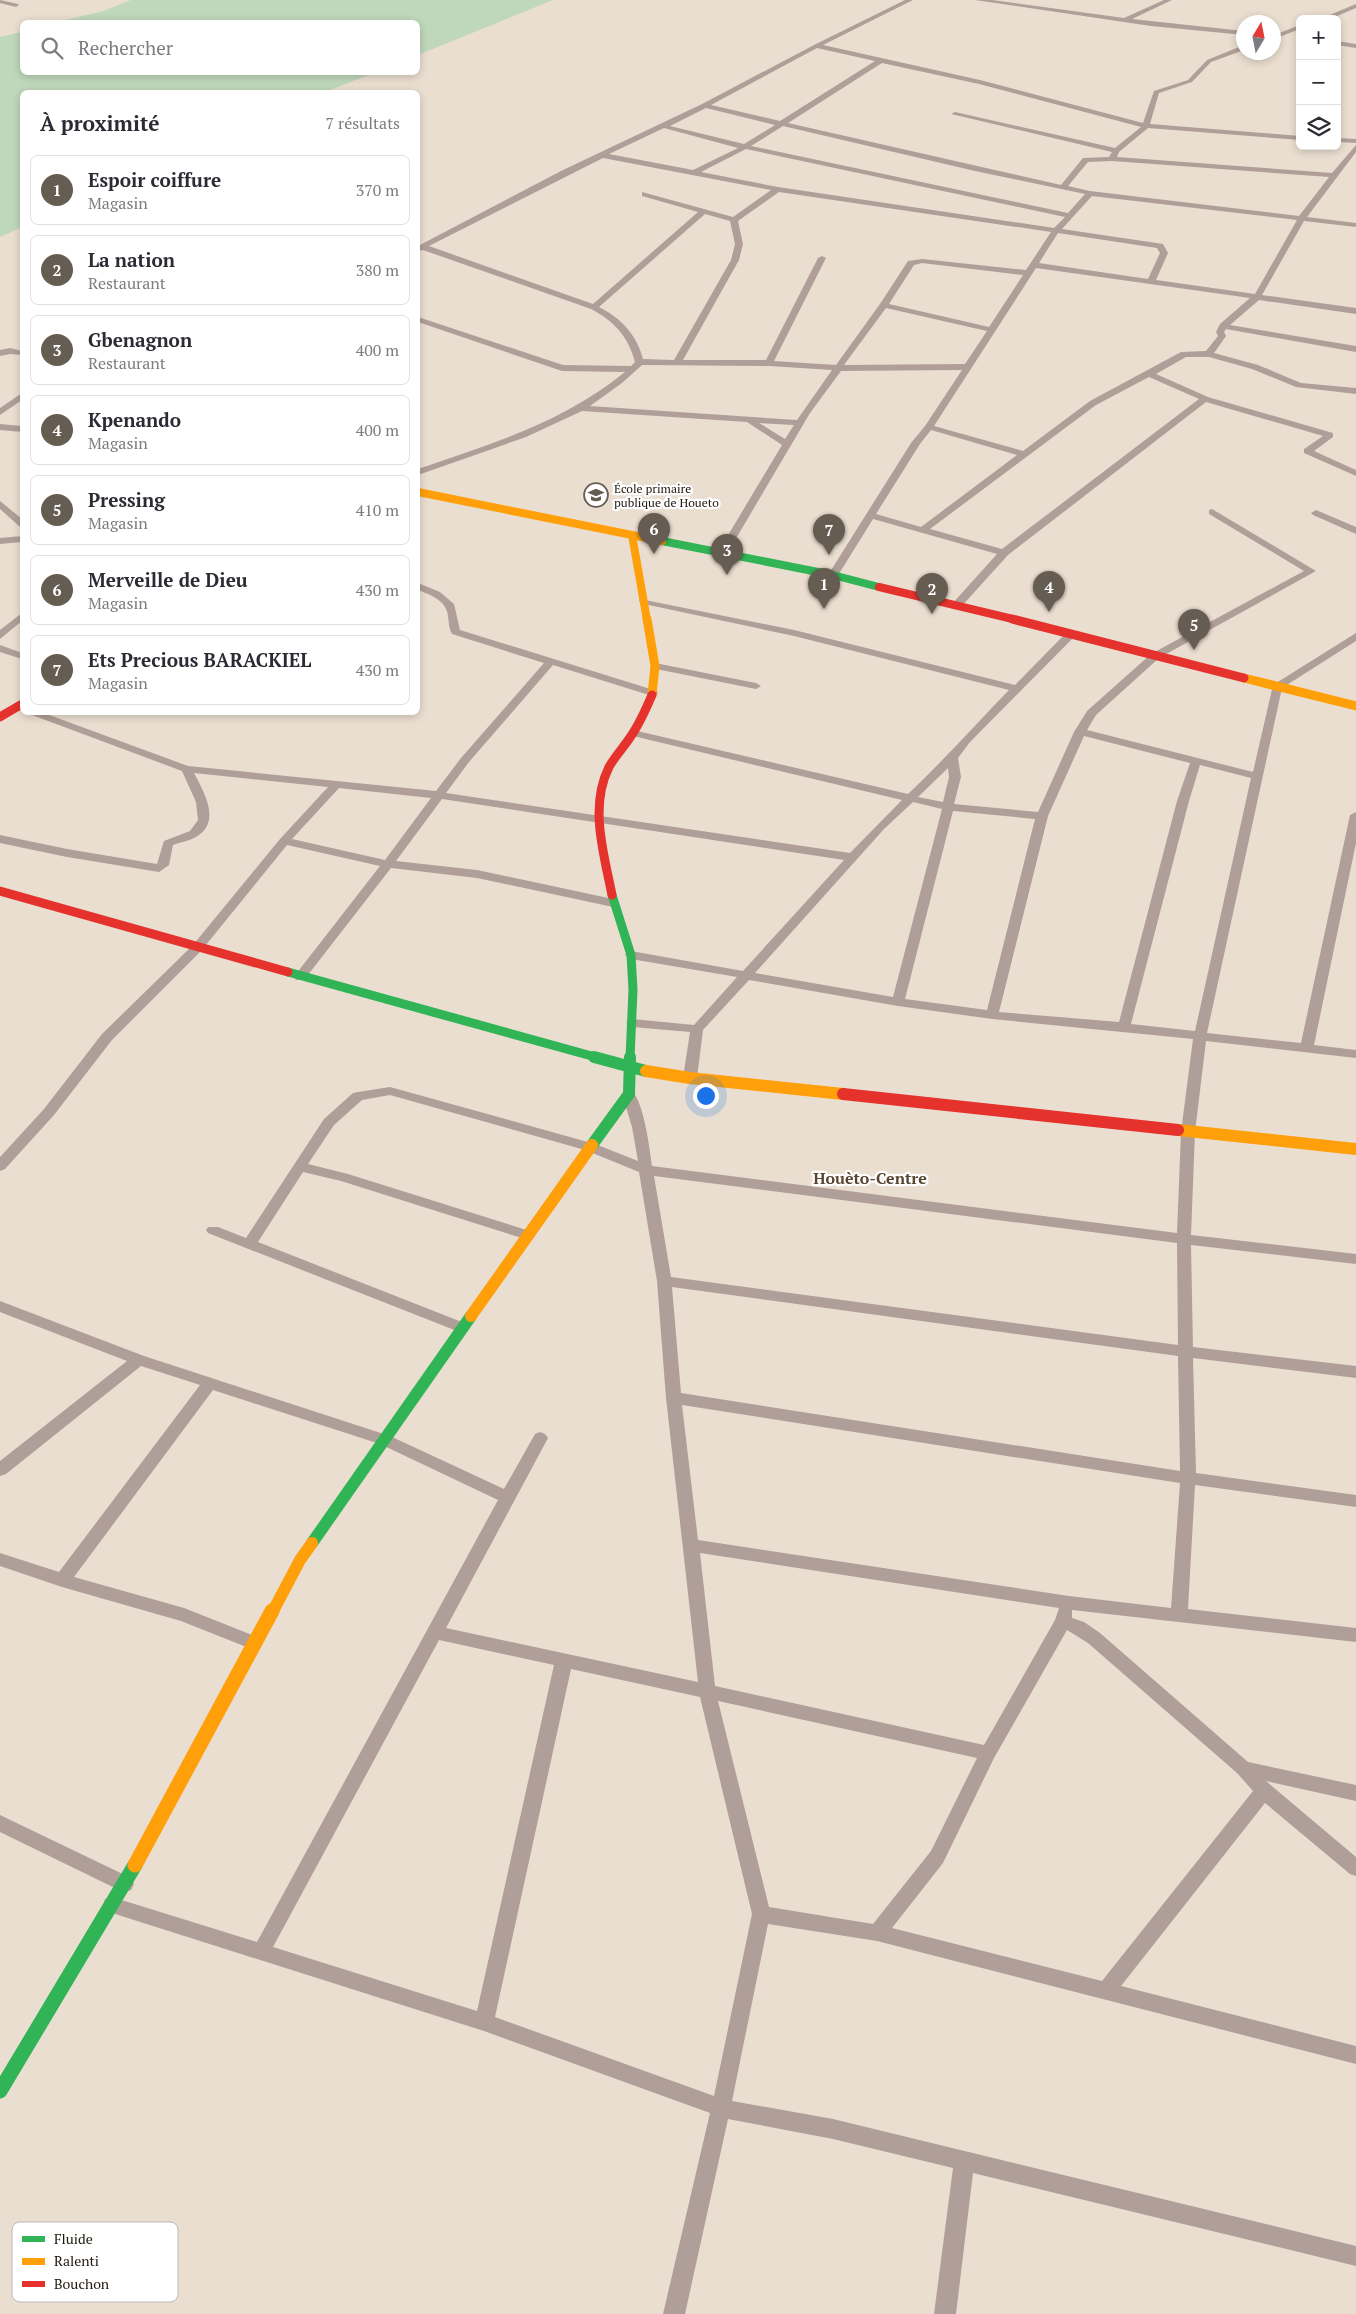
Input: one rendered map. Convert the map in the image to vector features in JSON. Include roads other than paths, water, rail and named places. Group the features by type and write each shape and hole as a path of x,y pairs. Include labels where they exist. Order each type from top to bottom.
{"street":[{"path":"420,248 600,155 705,106 816,46 910,0"},
{"path":"978,0 1125,20 1236,32"},
{"path":"1038,8 1052,0"},
{"path":"1150,0 1167,1"},
{"path":"0,1 16,5"},
{"path":"1125,20 1167,1"},
{"path":"1333,15 1356,6"},
{"path":"1281,34 1296,29"},
{"path":"1281,37 1292,38"},
{"path":"1341,44 1356,46"},
{"path":"816,46 980,82 1146,126 1296,138"},
{"path":"1063,187 1086,160 1114,155 1146,126 1156,92 1190,81 1195,78 1208,61 1236,50"},
{"path":"693,173 745,147 880,60"},
{"path":"705,106 1090,193 1356,225"},
{"path":"955,114 1114,155 1334,175"},
{"path":"663,126 745,147 1068,215"},
{"path":"1341,140 1356,142"},
{"path":"1208,354 1222,336 1220,332 1223,326 1257,297 1301,218 1356,148"},
{"path":"600,155 778,189 1055,232 1160,246 1164,252 1150,283"},
{"path":"646,194 734,220 778,189"},
{"path":"834,575 916,443 929,427 1055,232 1068,215 1090,193"},
{"path":"594,307 702,212"},
{"path":"677,362 735,260 739,244 734,220"},
{"path":"420,248 594,307 610,315 622,325 632,340 636,366"},
{"path":"769,363 822,258"},
{"path":"722,552 799,423 914,262 1031,269 1257,297 1356,312"},
{"path":"884,305 992,330"},
{"path":"420,321 562,368 636,366 677,362 769,363 838,368 968,367"},
{"path":"1223,326 1356,349"},
{"path":"0,353 10,350 20,352"},
{"path":"924,530 1092,403 1184,354 1208,354 1255,367 1300,386 1356,392"},
{"path":"420,471 530,432 582,408 605,393 636,366"},
{"path":"1149,374 1205,399 1330,435 1307,451 1356,473"},
{"path":"0,412 20,397"},
{"path":"956,606 1004,553 1205,399"},
{"path":"582,408 799,423"},
{"path":"749,420 787,444"},
{"path":"0,427 20,429"},
{"path":"929,427 1024,454"},
{"path":"420,492 834,575 956,606 1072,632 1277,688 1356,706"},
{"path":"0,504 20,522"},
{"path":"992,1015 1042,816 1080,732 1091,713 1155,656 1311,571 1212,512"},
{"path":"1316,513 1356,531"},
{"path":"872,516 1004,553"},
{"path":"632,535 655,666 653,694 633,733 615,756 606,772 601,793 599,819 613,903 631,955 632,1023 629,1094 639,1127 664,1282 674,1398 707,1690 761,1914 721,2108 674,2314"},
{"path":"0,541 20,538"},
{"path":"420,587 436,594 450,606 456,632 653,694"},
{"path":"644,601 794,633 1018,689"},
{"path":"0,636 20,618"},
{"path":"690,1078 697,1029 748,975 851,857 909,798 952,758 966,740 1072,632"},
{"path":"1179,1615 1188,1478 1184,1239 1188,1132 1200,1037 1277,688 1356,636"},
{"path":"0,648 20,655"},
{"path":"300,977 388,864 437,795 550,662"},
{"path":"655,666 756,686"},
{"path":"0,716 20,707"},
{"path":"37,715 186,769 437,795 851,857"},
{"path":"1080,732 1258,776"},
{"path":"633,733 948,807 1042,816"},
{"path":"898,1002 948,807 954,776 952,758"},
{"path":"1124,1027 1183,801 1196,761"},
{"path":"0,840 159,868 163,865 168,843 193,834 200,829 204,822 203,806 186,769"},
{"path":"0,1166 49,1112 107,1037 197,948 284,841 337,784"},
{"path":"1307,1048 1356,815"},
{"path":"284,841 388,864 477,874 613,903"},
{"path":"0,891 300,977 326,981 631,1068 690,1078 1356,1150"},
{"path":"631,955 898,1002 992,1015 1124,1027 1356,1054"},
{"path":"632,1023 697,1029"},
{"path":"249,1245 329,1122 358,1096 390,1091 590,1147 647,1170 1184,1239 1356,1259"},
{"path":"0,2091 125,1884 300,1560 629,1094"},
{"path":"300,1167 351,1180 528,1235"},
{"path":"213,1230 462,1328"},
{"path":"664,1282 1356,1372"},
{"path":"0,1306 139,1360 385,1440 507,1497"},
{"path":"0,1470 139,1360"},
{"path":"62,1580 210,1383"},
{"path":"674,1398 1188,1478 1356,1501"},
{"path":"261,1952 540,1438"},
{"path":"692,1545 1069,1603 1356,1635"},
{"path":"0,1560 184,1615 254,1643"},
{"path":"877,1933 937,1857 988,1753 1063,1621 1069,1603"},
{"path":"1063,1621 1078,1627 1094,1638 1243,1768 1264,1791 1356,1868"},
{"path":"434,1632 707,1690 988,1753"},
{"path":"484,2022 564,1660"},
{"path":"1243,1768 1356,1793"},
{"path":"1105,1992 1264,1791"},
{"path":"0,1823 125,1884"},
{"path":"112,1905 484,2022 721,2108 833,2129 1356,2256"},
{"path":"761,1914 877,1933 1356,2055"},
{"path":"945,2314 964,2160"}],"place":[{"name":"École primaire publique de Houeto","path":"596,495"},
{"name":"Merveille de Dieu","path":"654,554"},
{"name":"Ets Precious BARACKIEL","path":"829,555"},
{"name":"Gbenagnon","path":"727,575"},
{"name":"Espoir coiffure","path":"824,609"},
{"name":"Kpenando","path":"1049,612"},
{"name":"La nation","path":"932,614"},
{"name":"Pressing","path":"1194,650"}],"district":[{"name":"Houèto-Centre","path":"870,1178"}]}
